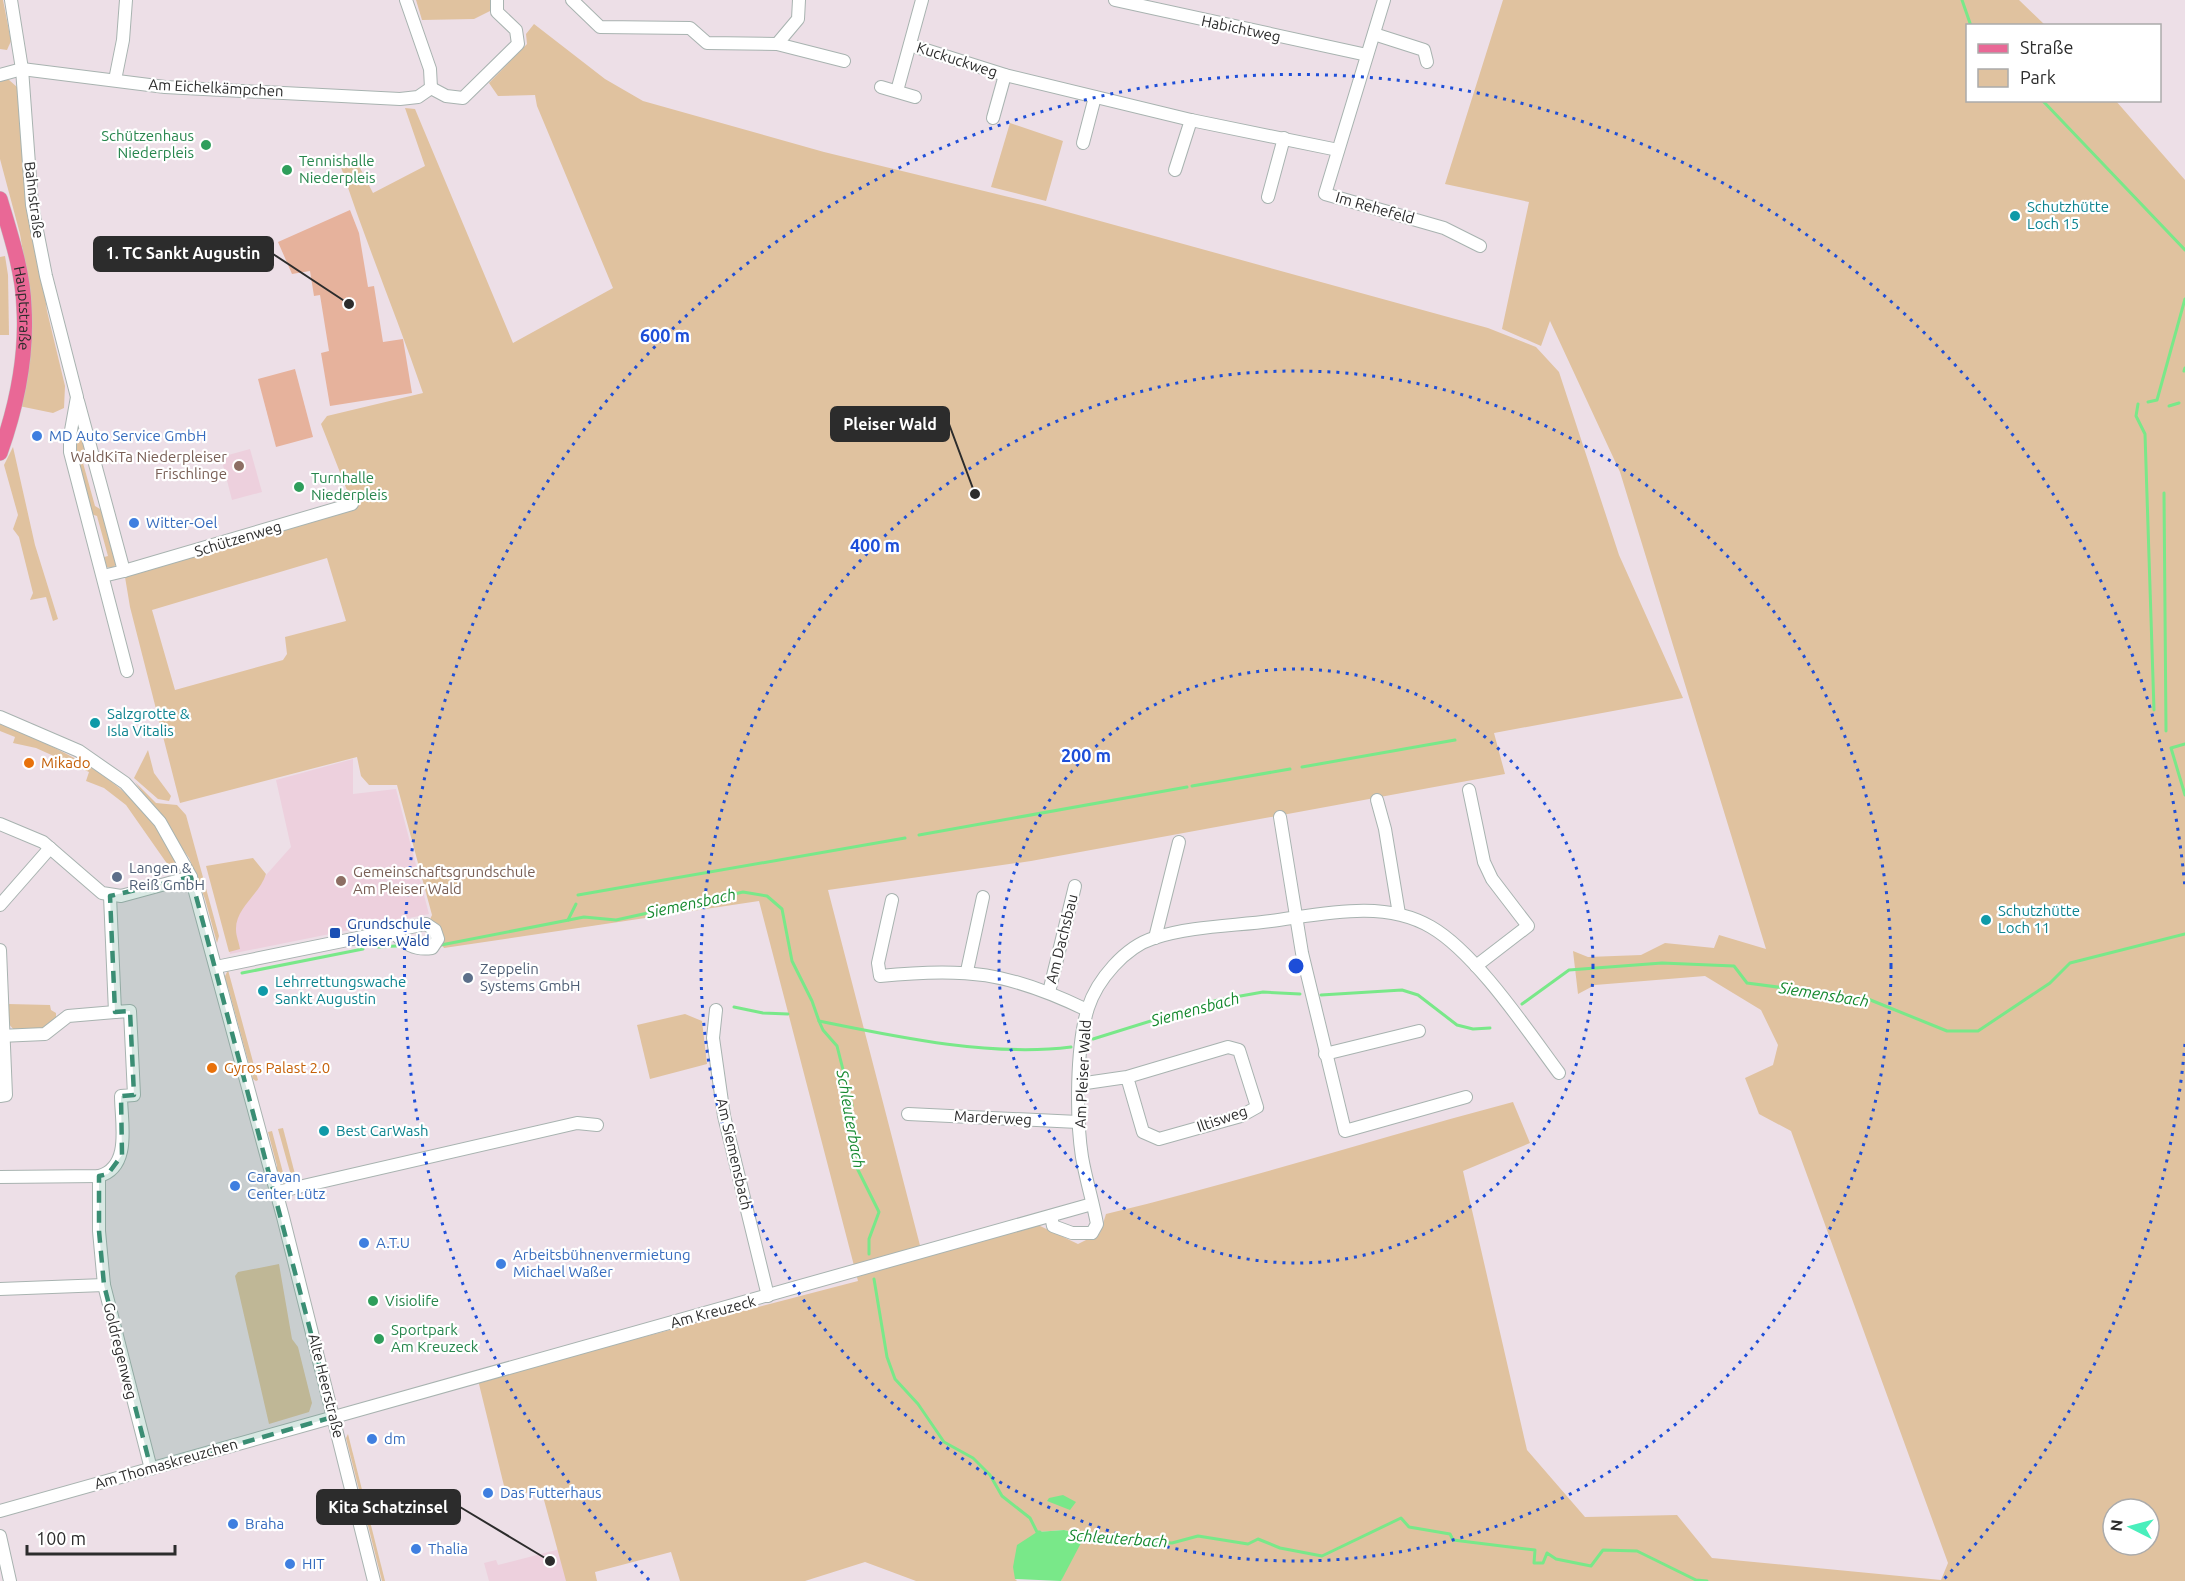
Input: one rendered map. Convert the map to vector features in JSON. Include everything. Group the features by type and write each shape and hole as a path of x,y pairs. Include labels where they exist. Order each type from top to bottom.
{"main road":[{"name":"Hauptstraße","path":"0,199 15,252 24,307 18,379 10,424 0,453"}],"street":[{"name":"Bahnstraße","path":"11,0 22,69 32,205 46,276 124,571"},
{"path":"115,80 123,40 126,0"},
{"path":"406,0 430,69 431,88 446,96 464,98 518,44 516,30 497,12 497,0"},
{"path":"572,0 600,27 690,28 707,43 777,44 844,61"},
{"path":"777,44 798,19 799,0"},
{"path":"910,40 922,0"},
{"name":"Habichtweg","path":"1115,0 1367,55"},
{"name":"Im Rehefeld","path":"1383,0 1325,194 1444,228 1480,246"},
{"path":"1374,34 1424,50 1427,62"},
{"name":"Kuckuckweg","path":"897,91 910,40 1005,75 1191,120 1338,150"},
{"name":"Am Eichelkämpchen","path":"0,75 22,69 165,87 400,99 418,97 431,88"},
{"name":"Kuckuckweg","path":"993,118 1005,75"},
{"path":"881,87 915,97"},
{"path":"1083,143 1095,97"},
{"path":"1175,170 1191,120"},
{"path":"1269,197 1284,138"},
{"name":"Bahnstraße","path":"77,397 70,436 70,452 127,671"},
{"name":"Schützenweg","path":"124,571 352,504"},
{"path":"103,576 124,571"},
{"name":"Alte Heerstraße","path":"0,717 79,751 125,783 159,822 191,877 277,1192 374,1581"},
{"path":"1469,790 1484,862 1492,879 1528,926 1476,966"},
{"path":"1377,800 1385,829 1399,914"},
{"path":"1280,817 1302,953 1345,1131 1466,1097"},
{"path":"0,824 43,842 102,893 110,896 121,897 191,877"},
{"path":"1155,938 1179,842"},
{"path":"0,905 50,848"},
{"name":"Am Dachsbau","path":"1049,992 1075,886"},
{"path":"110,896 115,1012"},
{"path":"967,972 983,897"},
{"name":"Am Dachsbau","path":"892,900 878,963 880,976 930,971 967,972 1003,977 1049,992 1087,1010"},
{"name":"Am Pleiser Wald","path":"1051,1216 1053,1226 1081,1234 1092,1233 1097,1224 1078,1122 1079,1084 1087,1010 1094,993 1112,968 1124,957 1155,938 1297,917 1366,911 1399,914 1432,927 1454,943 1476,966 1559,1073"},
{"path":"216,967 390,930"},
{"path":"0,950 6,1095 0,1096"},
{"name":"Am Siemensbach","path":"716,1010 713,1038 724,1116 768,1296"},
{"path":"0,1178 99,1176 108,1173 122,1155 121,1096 134,1095 130,1011 68,1016 45,1034 2,1036"},
{"path":"1325,1054 1419,1031"},
{"name":"Iltisweg","path":"1079,1084 1127,1077 1228,1047 1239,1050 1257,1107 1241,1116 1159,1139 1143,1132 1127,1077"},
{"name":"Marderweg","path":"908,1114 1078,1122"},
{"path":"277,1192 577,1123 597,1125"},
{"name":"Goldregenweg","path":"99,1176 99,1232 104,1285 151,1469"},
{"name":"Am Kreuzeck","path":"333,1417 1092,1204"},
{"path":"0,1289 104,1285"},
{"name":"Am Thomaskreuzchen","path":"0,1512 333,1417"},
{"path":"0,1536 10,1581"}],"highlighted area":[{"path":"191,877 333,1417 151,1469 104,1285 99,1231 99,1176 108,1174 122,1155 121,1096 134,1095 130,1011 115,1012 110,896"}],"shaded area":[{"path":"350,210 359,233 368,287 374,286 383,342 403,339 412,393 330,406 321,353 329,351 320,295 314,296 310,271 292,274 278,242"},
{"path":"295,369 313,437 276,447 258,379"},
{"name":"WaldKiTa Niederpleiser Frischlinge","path":"250,449 262,492 232,500 221,457"},
{"name":"Gemeinschaftsgrundschule Am Pleiser Wald","path":"353,759 353,794 396,789 429,914 230,954 224,922 291,847 276,780"},
{"path":"1063,1495 1076,1502 1070,1510 1047,1501 1049,1498"},
{"path":"1064,1530 1078,1533 1081,1543 1061,1581 1015,1579 1013,1567 1017,1545 1037,1532"},
{"path":"583,1543 593,1581 489,1581 484,1563 496,1560 498,1565"}],"green space":[{"path":"0,0 3,0 11,41 7,50 0,49"},
{"path":"416,0 492,0 492,10 474,19 422,20"},
{"path":"1503,0 2019,0 2044,24 1966,24 1966,102 2117,102 2185,180 2185,1581 1061,1581 1078,1533 1064,1530 1037,1532 1015,1579 1017,1581 916,1581 865,1562 805,1581 680,1581 671,1552 595,1572 597,1581 566,1581 541,1489 507,1498 478,1380 858,1281 759,901 444,948 428,924 432,915 397,785 369,785 361,776 357,757 180,803 130,607 124,571 352,503 321,424 327,416 423,393 341,167 359,166 373,193 425,166 405,108 415,109 513,343 613,288 537,106 535,95 498,96 489,83 527,44 526,34 534,24 605,79 643,101 824,152 1042,205 1488,328 1536,347 1559,372 1619,555 1683,698 1494,733 1505,774 1031,861 828,890 923,1257 1038,1225 1078,1244 1100,1233 1106,1214 1208,1188 1513,1102 1530,1143 1463,1171 1527,1450 1585,1517 1677,1515 1712,1558 1941,1580 1948,1563 1791,1131 1759,1114 1745,1078 1773,1065 1778,1045 1761,1010 1705,976 1595,985 1578,994 1573,951 1588,957 1641,955 1665,943 1714,948 1719,935 1766,949 1620,472 1550,321 1541,346 1502,329 1529,202 1445,184","holes":["327,558 346,621 285,637 287,654 283,660 175,690 152,610"]},
{"path":"0,79 9,80 17,87 47,311 65,386 64,408 53,413 19,406 29,289 20,234 0,159"},
{"path":"1010,123 1063,141 1046,201 991,187"},
{"path":"5,256 8,275 9,335 0,335 0,257"},
{"path":"75,433 82,434 89,455 83,463 95,506 105,512 117,564 112,568 105,567 100,558 108,556 97,516 88,513 75,463"},
{"path":"13,447 35,545 58,619 53,621 46,597 30,600 33,593 19,537 13,529 18,515 4,465"},
{"path":"0,724 56,748 104,777 126,794 146,814 163,838 178,866 175,875 126,805 104,788 86,781 89,772 36,748 13,743 15,737 0,731"},
{"path":"148,750 154,773 171,796 169,801 158,799 134,778"},
{"path":"135,782 156,803 177,805 186,815 219,936 217,943 205,899 189,858"},
{"path":"253,858 266,874 259,888 239,915 236,932 240,949 229,952 206,866"},
{"path":"228,970 258,1080 256,1081 253,1079 228,987 225,985"},
{"path":"8,1004 50,1005 51,1010 56,1013 56,1021 43,1031 15,1031 7,1022"},
{"path":"685,1014 702,1021 707,1064 650,1079 637,1025"},
{"path":"283,1128 296,1178 290,1172 278,1129"},
{"path":"272,1131 286,1185 280,1180 275,1170 277,1166 268,1132"},
{"path":"279,1264 292,1339 298,1347 312,1403 309,1412 269,1424 235,1276 238,1272"},
{"path":"348,1434 385,1581 382,1581 346,1438"}],"waterway":[{"path":"1962,0 1970,24"},
{"path":"2044,102 2185,250"},
{"path":"2148,402 2157,400 2185,299"},
{"path":"2169,406 2179,403"},
{"path":"2138,404 2136,416 2145,434 2154,710"},
{"path":"2164,493 2166,731"},
{"path":"1302,767 1455,740"},
{"path":"2185,744 2171,748 2185,795"},
{"path":"1192,786 1290,769"},
{"path":"919,835 1187,787"},
{"path":"578,895 905,838"},
{"name":"Siemensbach","path":"441,945 584,917 616,920 743,892 767,896 782,909 792,961 812,1001 819,1021 944,1044 1009,1049 1071,1047"},
{"path":"568,920 576,904"},
{"name":"Siemensbach","path":"1522,1004 1569,970 1662,963 1734,966 1747,983 1868,999 1947,1031 1978,1031 2050,983 2070,963 2185,934"},
{"name":"Siemensbach","path":"378,947 396,946"},
{"name":"Siemensbach","path":"242,973 363,949"},
{"name":"Siemensbach","path":"1321,995 1402,990 1418,995 1457,1025 1473,1029 1490,1028"},
{"name":"Siemensbach","path":"1093,1039 1218,1000 1263,992 1300,994"},
{"path":"734,1007 763,1013 788,1014"},
{"name":"Schleuterbach","path":"819,1021 823,1030 837,1046 852,1105 849,1124 855,1137 855,1164 879,1212 869,1239 869,1254"},
{"name":"Schleuterbach","path":"874,1279 887,1357 895,1379 918,1404 944,1442 973,1458 990,1475 1002,1496 1030,1518 1037,1532 1040,1532"},
{"name":"Schleuterbach","path":"1077,1537 1172,1543 1198,1536 1248,1544 1258,1539 1280,1548 1322,1556 1401,1518 1409,1527 1450,1534 1453,1540 1535,1550 1534,1563 1543,1563 1547,1553 1556,1559 1591,1566 1603,1550 1637,1551 1696,1580 1707,1581"}],"place":[{"name":"Schützenhaus Niederpleis","path":"206,145"},
{"name":"Tennishalle Niederpleis","path":"287,170"},
{"name":"Schutzhütte Loch 15","path":"2015,216"},
{"name":"1. TC Sankt Augustin","path":"349,304"},
{"name":"MD Auto Service GmbH","path":"37,436"},
{"name":"WaldKiTa Niederpleiser Frischlinge","path":"239,466"},
{"name":"Turnhalle Niederpleis","path":"299,487"},
{"name":"Pleiser Wald","path":"975,494"},
{"name":"Witter-Oel","path":"134,523"},
{"name":"Salzgrotte & Isla Vitalis","path":"95,723"},
{"name":"Mikado","path":"29,763"},
{"name":"Langen & Reiß GmbH","path":"117,877"},
{"name":"Gemeinschaftsgrundschule Am Pleiser Wald","path":"341,881"},
{"name":"Schutzhütte Loch 11","path":"1986,920"},
{"name":"Grundschule Pleiser Wald","path":"335,933"},
{"name":"Zeppelin Systems GmbH","path":"468,978"},
{"name":"Lehrrettungswache Sankt Augustin","path":"263,991"},
{"name":"Gyros Palast 2.0","path":"212,1068"},
{"name":"Best CarWash","path":"324,1131"},
{"name":"Caravan Center Lütz","path":"235,1186"},
{"name":"A.T.U","path":"364,1243"},
{"name":"Arbeitsbühnenvermietung Michael Waßer","path":"501,1264"},
{"name":"Visiolife","path":"373,1301"},
{"name":"Sportpark Am Kreuzeck","path":"379,1339"},
{"name":"dm","path":"372,1439"},
{"name":"Das Futterhaus","path":"488,1493"},
{"name":"Braha","path":"233,1524"},
{"name":"Thalia","path":"416,1549"},
{"name":"Kita Schatzinsel","path":"550,1561"},
{"name":"HIT","path":"290,1564"}]}
